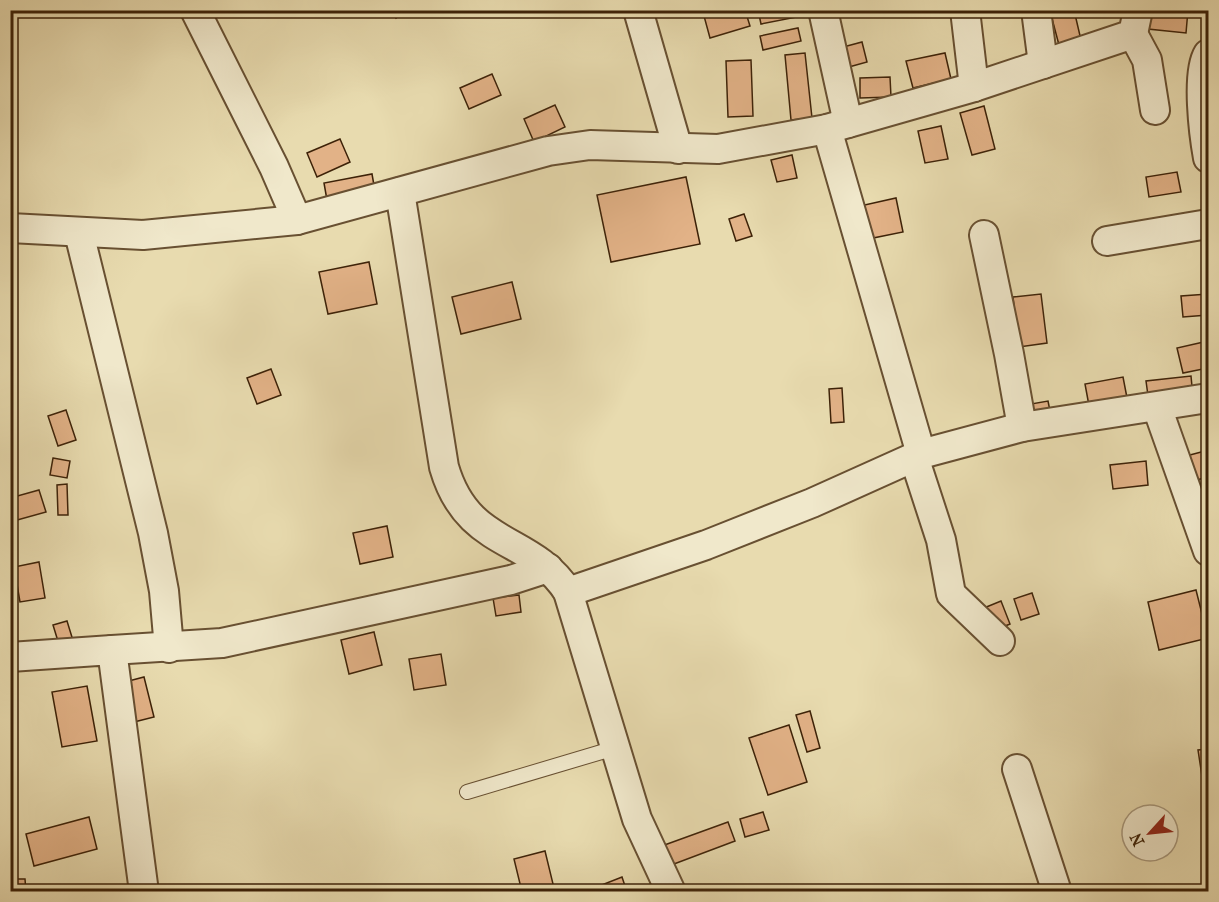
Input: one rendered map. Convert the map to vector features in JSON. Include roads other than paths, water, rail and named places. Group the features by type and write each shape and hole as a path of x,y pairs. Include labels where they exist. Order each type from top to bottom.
{"street":[{"path":"195,10 274,167 297,220"},
{"path":"638,10 678,149"},
{"path":"823,10 837,126 918,456 941,540 951,594 1000,641"},
{"path":"965,10 974,87"},
{"path":"1036,10 1043,64"},
{"path":"10,228 143,235 297,220 548,151 590,145 718,149 837,126 974,87 1043,64 1136,22 1147,60 1155,110"},
{"path":"1209,54 1204,64 1202,117 1209,159"},
{"path":"400,192 444,467 450,488 460,506 475,523 548,568 568,592 637,819 671,891"},
{"path":"1107,241 1209,224"},
{"path":"79,233 153,533 164,591 169,648"},
{"path":"984,235 1010,354 1022,427"},
{"path":"568,592 706,545 918,456 1022,427 1209,398"},
{"path":"1157,407 1209,551"},
{"path":"10,657 222,643 511,580 548,568"},
{"path":"112,650 144,891"},
{"path":"1017,769 1058,891"}],"lane":[{"path":"466,792 615,748"}]}
